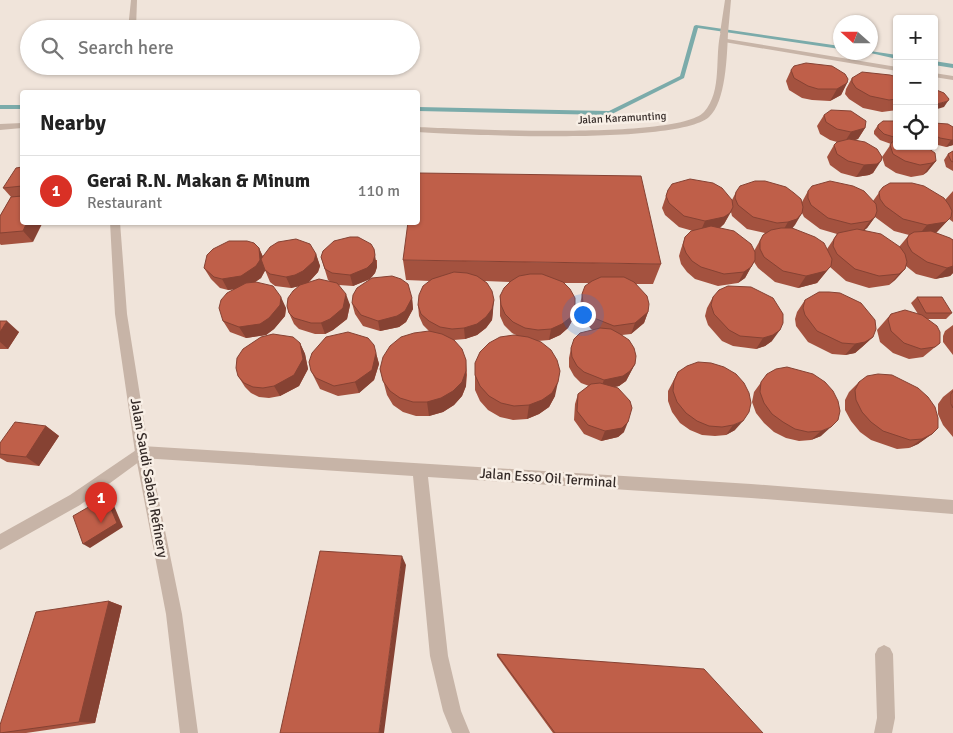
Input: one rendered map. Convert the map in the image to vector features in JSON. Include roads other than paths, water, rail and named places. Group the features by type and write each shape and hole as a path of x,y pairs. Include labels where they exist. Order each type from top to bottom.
{"street":[{"path":"133,20 134,0"},
{"name":"Jalan Karamunting","path":"420,130 598,133 664,128 689,124 705,117 714,104 728,0"},
{"path":"724,36 893,68"},
{"path":"938,76 953,78"},
{"path":"0,126 20,126"},
{"name":"Jalan Saudi Sabah Refinery","path":"115,225 122,314 142,452 174,614 190,733"},
{"path":"0,542 75,500 142,452"},
{"name":"Jalan Esso Oil Terminal","path":"142,452 751,491 953,507"},
{"path":"420,470 440,656 452,711 461,733"},
{"path":"883,733 886,718 884,654"}],"waterway":[{"path":"420,109 610,113 682,77 696,26 833,47"},
{"path":"878,54 893,56"},
{"path":"938,64 953,66"},
{"path":"0,107 20,107"}],"place":[{"name":"Gerai R.N. Makan & Minum","path":"101,523"}]}
